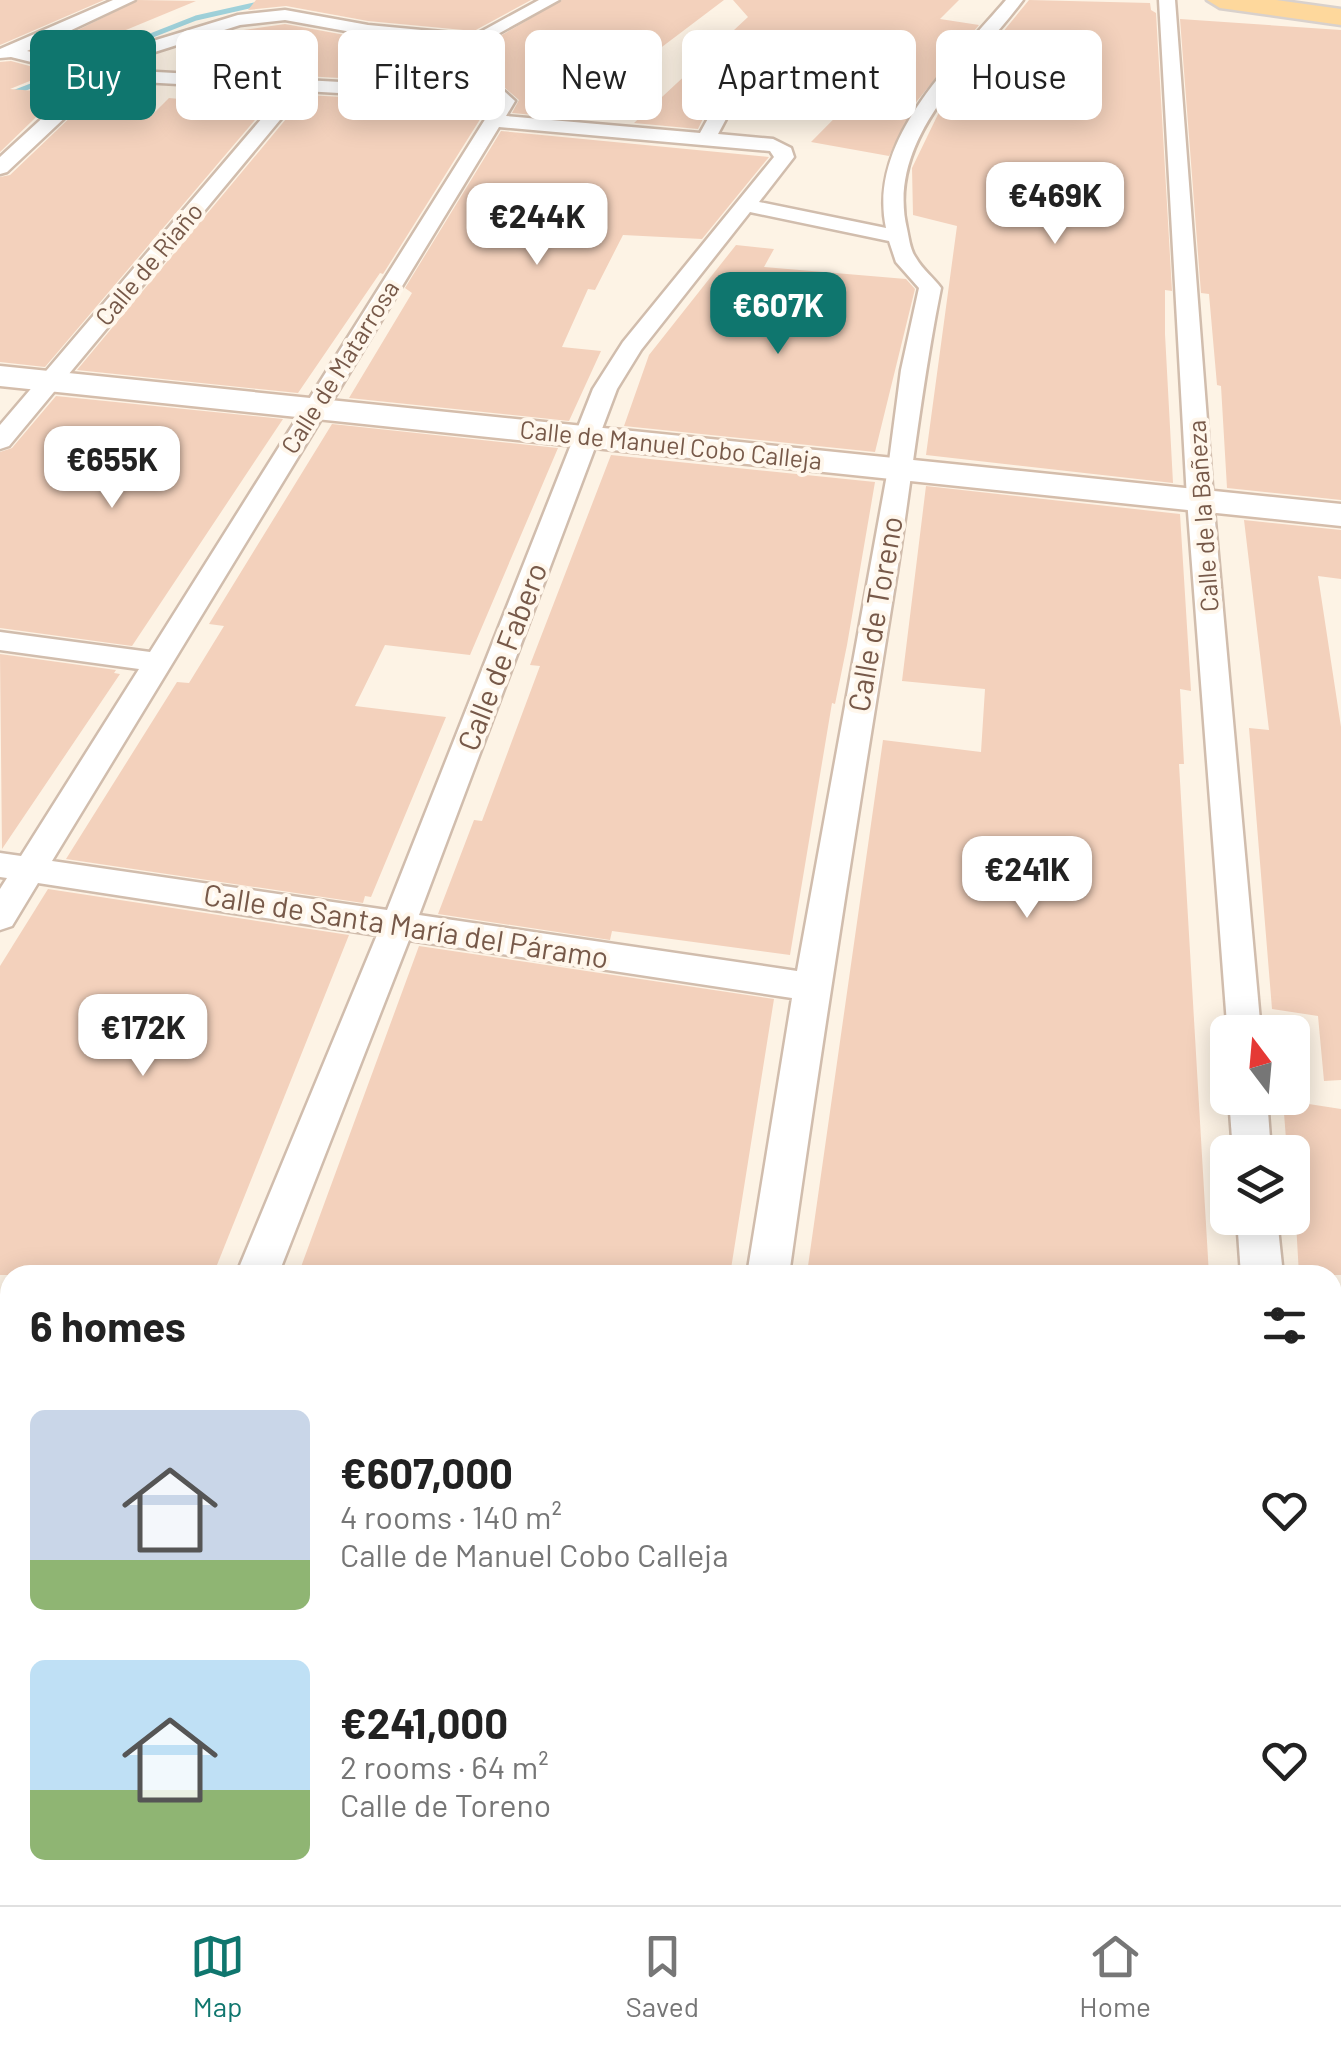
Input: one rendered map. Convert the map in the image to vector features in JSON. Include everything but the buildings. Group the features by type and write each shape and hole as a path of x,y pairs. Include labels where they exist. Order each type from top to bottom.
{"main road":[{"path":"1220,0 1341,16"},
{"path":"1272,0 1341,9"}],"street":[{"path":"5,54 127,0"},
{"path":"156,46 238,20 285,15 368,30 478,40 551,0"},
{"name":"Calle de Toreno","path":"770,1265 812,987 902,469 913,370 930,288 907,263 893,204 894,176 901,152 931,103 1015,0"},
{"name":"Calle de la Bañeza","path":"1166,0 1200,499 1242,1015"},
{"path":"5,54 30,59"},
{"path":"318,88 504,97 506,106 496,121 706,139 716,120"},
{"path":"0,168 52,120"},
{"name":"Calle de Riaño","path":"0,441 270,120"},
{"name":"Calle de Matarrosa","path":"0,917 15,867 157,662 312,408 496,121"},
{"name":"Calle de Fabero","path":"261,1265 397,927 605,389 631,347 784,152 773,145 706,139"},
{"path":"745,206 899,237"},
{"name":"Calle de Manuel Cobo Calleja","path":"0,376 1341,515"},
{"path":"0,641 157,662"},
{"name":"Calle de Santa María del Páramo","path":"15,867 812,987"},
{"path":"1258,1235 1261,1265"}],"waterway":[{"path":"156,34 196,18 276,0"},
{"path":"0,98 30,86"}]}
